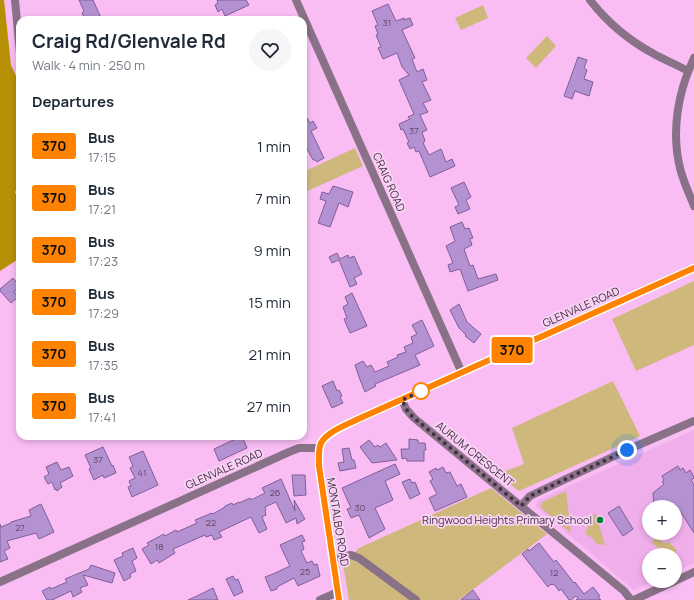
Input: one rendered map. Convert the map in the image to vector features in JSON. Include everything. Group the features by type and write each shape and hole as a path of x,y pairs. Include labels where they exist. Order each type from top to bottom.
{"street":[{"path":"15,0 17,16"},
{"name":"CRAIG ROAD","path":"296,0 303,16"},
{"path":"590,0 600,12 626,36 655,55 688,71"},
{"name":"CRAIG ROAD","path":"307,25 462,373"},
{"path":"694,58 680,96 676,135 680,167 685,185 694,206"},
{"name":"GLENVALE ROAD","path":"0,582 289,452 299,448 320,448 325,439 342,427 694,268"},
{"name":"AURUM CRESCENT","path":"402,400 408,412 414,418 624,591 631,600"},
{"path":"521,506 530,496 694,420"},
{"name":"MONTALBO ROAD","path":"320,448 318,456 319,466 338,596"},
{"path":"333,558 351,555 359,558 416,600"},
{"path":"682,578 694,572"},
{"path":"634,600 660,588"},
{"path":"320,600 338,596"}],"shaded area":[{"path":"0,0 4,0 11,65 16,76 16,261 0,271"},
{"path":"483,5 488,18 461,30 455,18"},
{"path":"547,36 556,46 536,68 526,58"},
{"path":"355,148 363,166 307,191 307,170"},
{"path":"694,281 694,345 636,371 612,319"},
{"path":"613,381 640,436 519,491 497,474 524,464 512,428"},
{"name":"Ringwood Heights Primary School","path":"694,430 694,563 682,569 682,548 642,548 642,586 634,590 535,506 538,500"},
{"path":"491,488 547,534 459,600 349,600 343,564 359,548"},
{"path":"566,491 571,533 540,507 542,502"},
{"path":"596,514 605,545 597,544 591,537 585,534 588,527 586,518"},
{"path":"654,540 660,540 664,543 669,542 675,548 658,548 651,542"}],"building":[{"path":"79,0 93,0 100,16 83,16 82,13 84,11"},
{"path":"217,0 246,0 249,5 225,16 222,9 218,12 215,5 218,3"},
{"path":"388,4 396,21 404,18 404,20 410,18 413,25 402,30 415,58 412,59 417,72 423,69 427,80 422,82 431,100 423,103 428,112 420,115 427,130 422,132 425,141 423,143 429,155 441,149 446,162 452,159 455,166 430,177 419,151 416,152 414,147 410,149 407,143 409,142 399,124 410,119 408,117 414,114 399,80 409,75 402,67 397,53 383,59 378,48 381,47 376,35 378,34 375,26 378,25 372,11"},
{"path":"578,57 587,60 584,68 587,70 584,79 593,82 589,96 575,91 572,99 564,96"},
{"path":"307,118 310,123 313,121 317,128 311,131 324,158 317,162 313,160 307,149"},
{"path":"464,182 471,197 466,200 470,209 458,214 455,207 459,205 451,188"},
{"path":"333,186 353,192 348,207 339,203 330,227 318,223 326,201 320,199 322,192 329,194"},
{"path":"462,222 465,229 469,228 473,238 470,239 472,245 464,249 470,266 473,265 478,279 496,274 498,280 468,291 460,269 450,272 448,265 453,263 446,246 455,241 450,227"},
{"path":"337,253 340,259 348,255 349,258 354,256 362,274 354,278 357,284 350,287 339,260 332,263 329,257"},
{"path":"13,278 16,282 16,290 14,292 16,294 16,299 11,303 0,291 0,289"},
{"path":"352,293 367,326 350,333 344,319 347,318 343,307 348,304 345,297"},
{"path":"459,304 467,322 481,334 474,343 465,336 466,335 459,328 450,310"},
{"path":"422,320 434,346 415,355 420,365 375,384 376,386 365,392 355,365 363,361 367,367 371,365 375,372 389,366 387,362 398,357 397,355 406,352 404,347 413,343 411,337 417,334 412,325"},
{"path":"333,381 337,391 339,390 342,396 340,397 343,403 332,408 322,386"},
{"path":"409,439 418,440 418,443 425,443 426,450 424,450 424,461 407,461 406,458 402,459 401,449 409,449"},
{"path":"233,440 244,440 247,448 219,461 214,449"},
{"path":"369,440 375,447 378,445 380,447 386,443 397,460 372,463 360,447"},
{"path":"103,447 116,473 104,478 103,475 94,480 89,469 91,468 85,455"},
{"path":"349,448 356,468 340,471 338,463 344,462 342,449"},
{"path":"143,451 158,485 132,497 128,487 131,486 129,481 135,478 130,468 133,466 129,457"},
{"path":"57,462 61,470 69,467 73,476 60,483 62,487 57,491 56,489 55,490 52,482 48,484 44,477 49,474 46,467"},
{"path":"395,464 400,474 385,481 393,500 375,508 385,529 369,538 359,515 351,518 347,509 351,508 342,488"},
{"path":"678,466 680,470 683,468 686,473 690,470 694,477 691,480 694,485 694,533 682,514 682,500 654,500 653,493 664,484 662,482 664,480 662,476"},
{"path":"443,467 446,473 450,472 457,486 461,484 467,497 435,511 429,498 437,494 430,481 433,479 429,472 436,468 437,470"},
{"path":"292,475 305,475 306,495 294,496"},
{"path":"281,479 295,511 294,500 305,519 297,524 296,518 286,523 276,502 265,507 266,515 262,517 267,529 259,533 251,517 219,532 222,537 214,540 212,535 206,537 205,535 173,549 175,553 159,563 157,560 151,564 142,549 149,545 147,543 164,534 165,536 176,530 177,532 197,523 195,520 212,513 213,514 225,506 232,503 233,505 250,498 251,500 265,493 262,488"},
{"path":"410,479 412,483 415,482 420,494 410,499 402,482"},
{"path":"41,504 54,532 39,539 36,533 7,541 10,548 4,551 8,559 0,562 0,524 1,527 11,522 31,516 29,510"},
{"path":"619,506 633,529 623,536 608,513"},
{"path":"302,535 305,541 302,542 304,549 301,551 307,563 312,561 314,565 317,564 320,576 298,586 294,578 277,587 277,589 271,591 265,577 290,566 280,545"},
{"path":"539,543 554,562 556,560 584,594 593,587 600,596 598,597 601,600 576,600 578,598 576,596 569,600 561,589 559,591 554,584 551,584 548,587 522,554 528,549 529,551"},
{"path":"133,548 137,558 132,561 136,571 130,574 131,577 124,581 114,560 123,556 122,553"},
{"path":"91,565 115,573 112,583 83,575 88,585 80,588 82,592 73,597 71,591 52,600 47,600 42,591 67,582 65,579 89,569"},
{"path":"233,576 235,580 238,579 243,592 234,596 226,579"},
{"path":"213,588 218,600 188,600 199,595"},
{"path":"473,590 480,600 461,600"}],"bus line":[{"name":"370","path":"339,600 318,456 322,443 325,439 342,427 356,420 694,268"}],"place":[{"name":"Ringwood Heights Primary School","path":"600,520"}],"route":[{"path":"421,391 426,389 402,400 406,410 521,506 530,496 627,450"}]}
